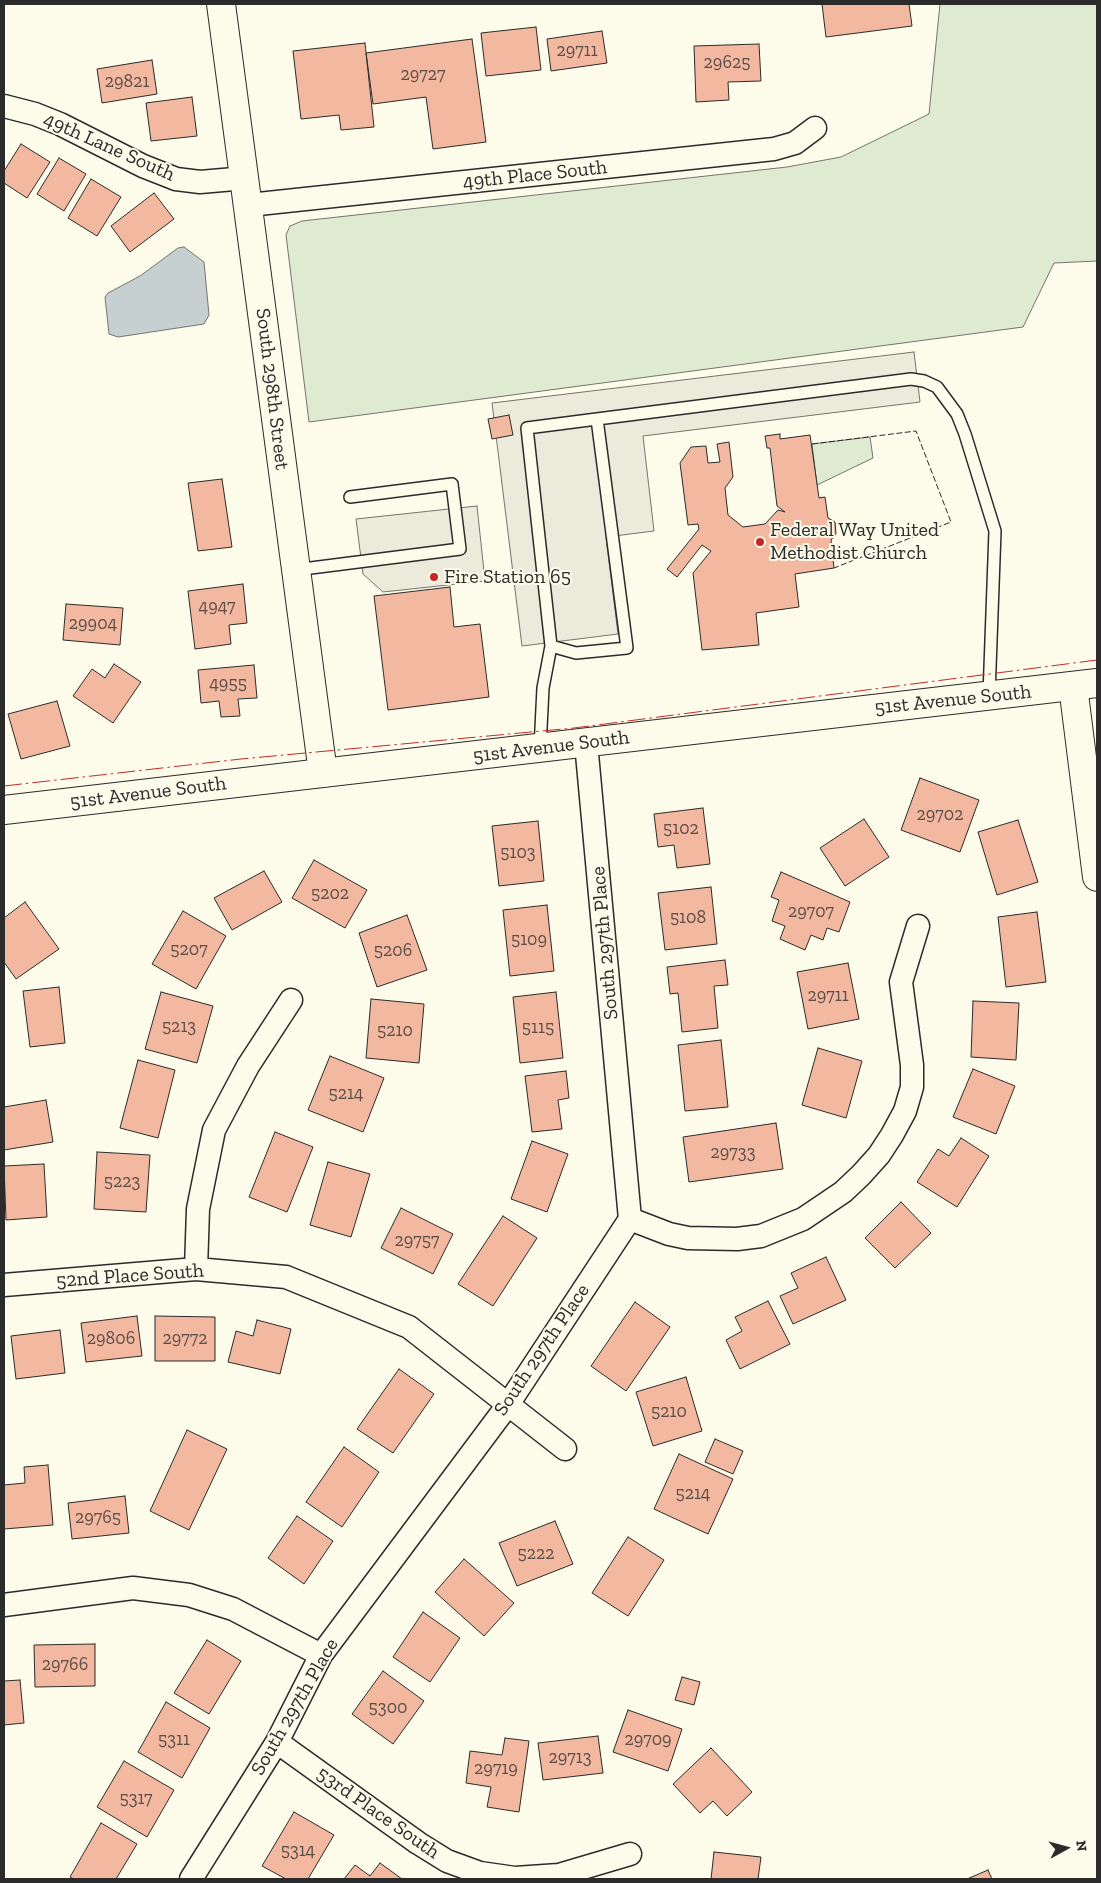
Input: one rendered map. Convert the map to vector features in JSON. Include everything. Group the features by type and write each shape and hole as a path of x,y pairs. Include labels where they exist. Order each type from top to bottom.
{"main road":[{"name":"South 298th Street","path":"221,4 246,178 295,570 323,773"},
{"name":"51st Avenue South","path":"4,810 1085,685"},
{"path":"1085,685 1097,877"}],"street":[{"name":"49th Lane South","path":"4,106 35,114 60,124 142,166 176,179 200,182 246,178"},
{"name":"49th Place South","path":"249,206 774,149 795,143 814,128"},
{"name":"South 297th Place","path":"191,1879 277,1742 321,1655 507,1406 630,1219 586,743"},
{"path":"630,1219 669,1234 688,1238 737,1239 761,1236 809,1216 843,1192 861,1175 892,1135 905,1111 912,1087 912,1065 901,982 918,926"},
{"path":"196,1269 198,1209 214,1130 248,1066 291,1000"},
{"name":"52nd Place South","path":"4,1285 196,1269 286,1277 409,1327 507,1406 565,1449"},
{"path":"4,1605 133,1588 189,1595 233,1609 321,1655"},
{"name":"53rd Place South","path":"277,1742 418,1843 447,1861 480,1873 515,1878 559,1875 630,1854"}],"lane":[{"path":"540,748 543,688 551,646 527,428 911,380 924,381 937,387 957,414 995,531 989,697"},
{"path":"551,646 576,653 627,648 597,419"},
{"path":"295,570 460,549 452,484 350,496"}],"green space":[{"path":"940,4 1097,4 1097,261 1054,263 1023,327 309,422 286,235 290,226 302,221 787,167 841,157 929,114"},
{"path":"870,437 873,458 817,485 812,444"}],"shaded area":[{"path":"184,247 204,262 209,315 204,324 118,337 109,334 105,297 108,293 140,276 178,248"},
{"path":"914,352 920,402 643,436 654,531 606,537 618,634 522,646 492,403"},
{"path":"477,506 485,581 383,592 363,574 356,519"}],"building":[{"path":"822,4 909,4 912,26 826,37"},
{"path":"536,27 541,70 486,76 481,33"},
{"path":"602,31 607,63 551,71 547,39"},
{"path":"472,39 486,142 433,149 426,97 373,104 366,53"},
{"path":"365,43 374,127 341,130 339,115 301,119 293,51"},
{"path":"759,44 761,81 728,82 729,100 696,102 694,46"},
{"path":"152,60 157,94 102,103 97,69"},
{"path":"192,97 197,136 151,141 146,103"},
{"path":"21,144 50,162 27,198 4,183 4,171"},
{"path":"59,158 86,174 64,211 37,194"},
{"path":"91,179 121,197 97,236 68,218"},
{"path":"154,193 174,219 130,252 111,226"},
{"path":"509,415 513,435 492,439 488,419"},
{"name":"Federal Way United Methodist Church","path":"780,434 780,439 810,435 819,498 825,497 828,518 835,522 836,534 831,540 834,568 795,574 799,607 756,613 759,645 702,650 693,573 711,551 702,545 677,577 667,569 699,529 698,524 688,525 680,463 691,447 706,446 708,463 720,462 717,444 729,442 733,477 725,488 728,515 743,527 765,524 778,510 785,512 777,506 770,448 767,448 765,436"},
{"path":"222,479 232,547 198,551 188,483"},
{"path":"243,584 247,623 229,625 231,644 195,649 188,591"},
{"path":"450,587 454,627 480,624 489,697 388,710 374,596"},
{"path":"66,604 123,608 120,645 63,640"},
{"path":"114,664 141,682 113,723 73,696 92,669 105,678"},
{"path":"254,665 257,698 238,699 240,716 221,717 219,701 201,703 198,670"},
{"path":"57,701 70,746 21,759 8,714"},
{"path":"920,778 979,800 960,852 901,830"},
{"path":"703,808 710,864 677,868 674,845 658,847 654,814"},
{"path":"864,819 889,857 845,886 820,848"},
{"path":"1018,820 1038,882 997,895 978,832"},
{"path":"538,821 544,881 499,886 492,826"},
{"path":"314,860 367,890 345,928 292,898"},
{"path":"264,871 282,902 232,930 214,898"},
{"path":"781,872 850,902 839,932 827,928 823,940 811,935 805,950 780,939 785,926 772,921 779,900 771,897"},
{"path":"711,887 717,944 665,950 658,893"},
{"path":"25,902 59,949 16,979 4,962 4,918"},
{"path":"547,905 554,971 510,976 503,910"},
{"path":"183,911 226,936 196,989 152,964"},
{"path":"1037,912 1046,982 1006,987 998,917"},
{"path":"407,915 427,970 377,987 359,933"},
{"path":"725,960 728,985 714,986 718,1028 682,1032 678,993 670,994 667,967"},
{"path":"848,963 859,1019 808,1029 797,972"},
{"path":"59,987 65,1043 30,1047 23,991"},
{"path":"161,992 213,1006 197,1063 145,1049"},
{"path":"556,992 563,1058 520,1063 513,997"},
{"path":"371,999 424,1004 419,1063 366,1058"},
{"path":"973,1001 1019,1003 1016,1060 971,1057"},
{"path":"721,1040 728,1107 685,1111 678,1045"},
{"path":"818,1048 862,1061 846,1118 802,1105"},
{"path":"330,1056 384,1078 363,1132 308,1110"},
{"path":"138,1060 175,1070 158,1138 120,1128"},
{"path":"973,1069 1015,1086 996,1134 953,1117"},
{"path":"566,1071 569,1098 558,1100 562,1129 532,1132 525,1076"},
{"path":"46,1100 53,1142 4,1150 4,1107"},
{"path":"776,1123 783,1169 689,1182 683,1137"},
{"path":"275,1132 313,1147 287,1212 249,1197"},
{"path":"961,1138 989,1156 957,1207 917,1182 938,1149 949,1156"},
{"path":"532,1141 568,1154 547,1212 511,1199"},
{"path":"97,1152 150,1155 146,1212 94,1209"},
{"path":"328,1162 370,1174 351,1237 310,1225"},
{"path":"44,1164 47,1217 6,1220 4,1166"},
{"path":"901,1202 931,1233 895,1268 865,1238"},
{"path":"401,1208 453,1234 433,1274 381,1248"},
{"path":"503,1216 537,1238 493,1306 458,1284"},
{"path":"826,1257 846,1300 793,1324 780,1296 798,1288 791,1273"},
{"path":"768,1301 790,1344 740,1369 726,1340 742,1331 735,1317"},
{"path":"635,1302 670,1327 626,1391 591,1366"},
{"path":"137,1316 142,1356 86,1362 81,1323"},
{"path":"155,1316 215,1317 215,1361 155,1361"},
{"path":"257,1320 291,1329 280,1374 228,1362 236,1331 253,1336"},
{"path":"60,1330 65,1373 16,1379 11,1336"},
{"path":"399,1369 434,1394 393,1453 357,1429"},
{"path":"686,1377 702,1431 653,1446 636,1392"},
{"path":"187,1430 227,1449 189,1530 150,1511"},
{"path":"715,1439 743,1451 733,1474 705,1462"},
{"path":"344,1447 379,1472 342,1527 306,1502"},
{"path":"679,1454 733,1479 708,1534 654,1509"},
{"path":"48,1465 53,1525 4,1529 4,1485 25,1483 24,1467"},
{"path":"125,1496 129,1533 72,1539 68,1503"},
{"path":"297,1516 333,1541 304,1584 268,1558"},
{"path":"555,1521 573,1564 517,1586 499,1543"},
{"path":"628,1537 664,1560 628,1616 592,1593"},
{"path":"464,1559 514,1603 484,1636 435,1592"},
{"path":"423,1612 460,1638 430,1682 393,1657"},
{"path":"207,1640 241,1661 209,1714 174,1693"},
{"path":"95,1644 95,1686 35,1687 34,1645"},
{"path":"383,1671 424,1701 393,1744 352,1714"},
{"path":"682,1677 700,1682 694,1705 675,1700"},
{"path":"20,1680 24,1723 4,1725 4,1681"},
{"path":"166,1702 210,1728 182,1778 138,1752"},
{"path":"628,1710 682,1729 668,1771 613,1752"},
{"path":"598,1736 603,1773 543,1780 538,1743"},
{"path":"505,1738 529,1741 519,1812 487,1807 491,1787 466,1783 470,1751 502,1755"},
{"path":"711,1748 752,1792 727,1816 713,1801 700,1813 673,1784"},
{"path":"124,1761 174,1790 147,1837 97,1807"},
{"path":"294,1812 334,1835 308,1879 286,1879 262,1866"},
{"path":"101,1823 137,1844 116,1879 74,1879 70,1877"},
{"path":"714,1852 761,1857 758,1879 711,1879"},
{"path":"380,1863 402,1879 344,1879 355,1865 370,1876"},
{"path":"988,1870 992,1879 967,1879"}],"fence":[{"path":"812,444 916,431 951,522 834,568"}],"power":[{"path":"4,786 241,759 574,728 1097,660"}],"place":[{"name":"Federal Way United Methodist Church","path":"760,542"},
{"name":"Fire Station 65","path":"434,577"}]}
